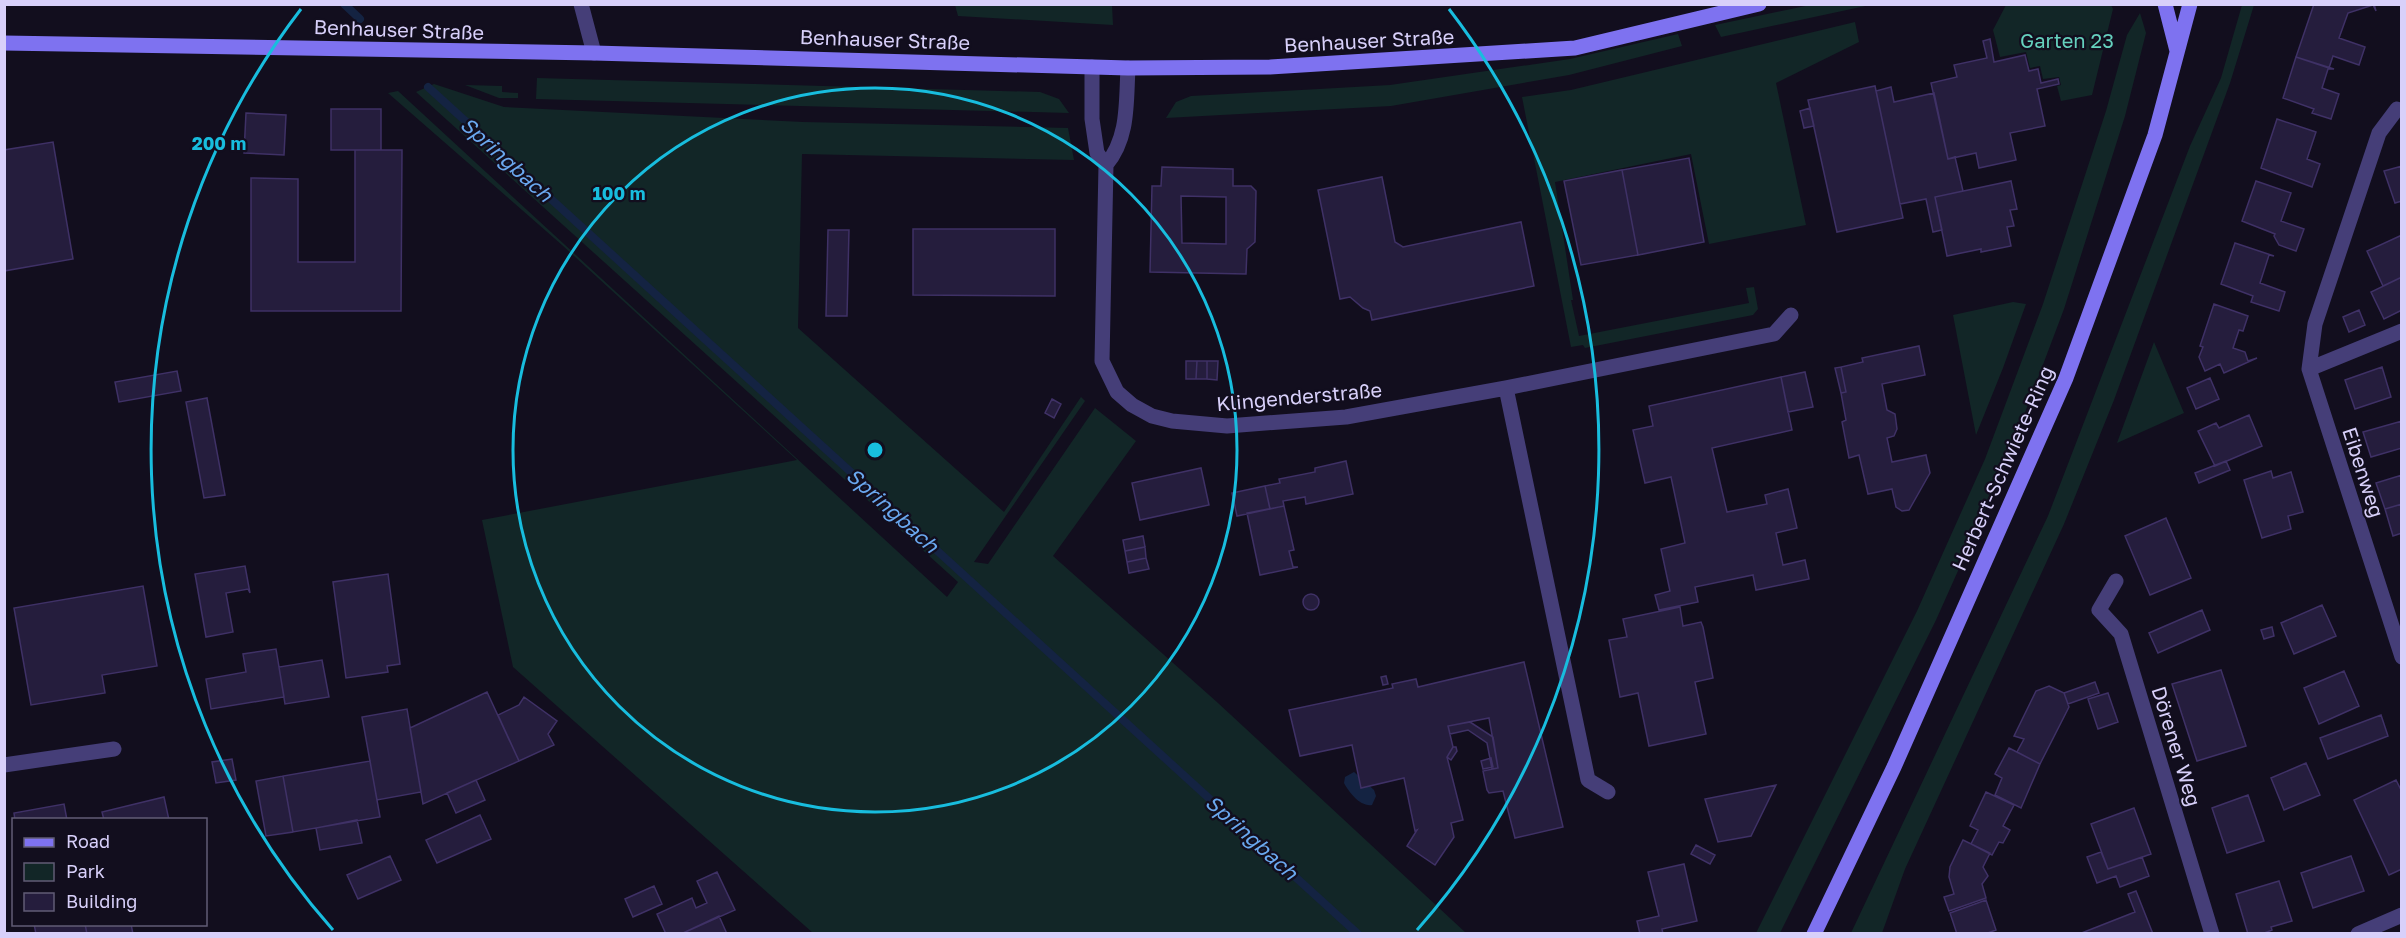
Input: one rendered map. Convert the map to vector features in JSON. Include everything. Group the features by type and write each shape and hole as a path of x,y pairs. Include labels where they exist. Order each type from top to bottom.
{"main road":[{"name":"Benhauser Straße","path":"4,43 594,53 1128,68 1270,67 1575,48 1759,4"},
{"path":"2165,4 2178,55"},
{"name":"Herbert-Schwiete-Ring","path":"1814,933 1894,767 2066,378 2155,135 2190,4"}],"street":[{"path":"581,4 594,53"},
{"name":"Klingenderstraße","path":"1092,67 1092,119 1097,153 1106,165"},
{"name":"Klingenderstraße","path":"1128,68 1126,121 1116,153 1106,165 1101,308 1102,361 1117,392 1152,416 1207,425 1346,417 1506,388 1774,334 1791,315"},
{"name":"Eibenweg","path":"2397,109 2379,133 2315,324 2309,369 2402,657"},
{"path":"2309,369 2402,331"},
{"path":"1506,388 1588,780 1608,792"},
{"name":"Dörener Weg","path":"2116,581 2099,610 2121,634 2212,933"},
{"path":"4,765 114,749"},
{"path":"2358,933 2402,915"}],"green space":[{"path":"1815,4 1870,5 1721,37 1715,25"},
{"path":"955,5 1112,5 1113,25 958,16"},
{"name":"Garten 23","path":"2006,5 2111,5 2113,9 2092,95 2061,101 2057,86 2061,85 2059,77 2043,79 2040,66 2030,68 2026,52 2000,57 1993,30"},
{"path":"2242,5 2254,5 2230,83 2114,400 2064,524 1905,869 1882,933 1851,933 2048,516 2190,146 2221,78"},
{"path":"2140,13 2146,33 2125,116 2064,309 2004,468 1936,620 1780,933 1756,933 1917,611 1985,459 2043,304 2106,111 2127,35"},
{"path":"1855,22 1859,42 1776,83 1806,225 1709,244 1691,154 1555,182 1573,300 1571,300 1579,336 1749,303 1746,288 1754,287 1758,309 1753,315 1585,348 1583,345 1571,347 1522,97 1571,90"},
{"path":"1678,34 1682,46 1569,75 1391,106 1166,118 1176,102 1191,96 1390,85 1570,59"},
{"path":"537,78 1040,92 1059,99 1069,113 536,99"},
{"path":"434,84 504,107 803,122 1068,128 1074,160 802,154 798,328 1004,512 1081,397 1085,401 974,562 988,564 1095,408 1136,441 1053,556 1218,703 1466,933 813,933 513,667 482,520 797,460 562,245 388,93 398,91 947,597 958,582 416,92"},
{"path":"465,85 502,86 502,92 518,93 518,98 499,98"},
{"path":"2013,302 2026,304 1976,435 1953,315"},
{"path":"2154,342 2184,413 2117,443"}],"water":[{"path":"1354,772 1374,790 1376,796 1372,805 1359,801 1344,783 1345,777"}],"building":[{"path":"2314,4 2374,4 2376,11 2373,5 2348,13 2339,38 2365,47 2359,65 2333,56 2329,68 2296,57"},
{"path":"1990,39 1994,62 2025,55 2029,71 2038,69 2041,83 2058,79 2059,84 2037,89 2045,126 2010,133 2016,160 1979,168 1976,153 1948,159 1931,83 1957,77 1954,65 1987,58 1983,41"},
{"path":"2296,57 2334,69 2328,69 2322,88 2339,94 2331,119 2312,113 2314,109 2283,98"},
{"path":"1875,86 1903,218 1837,232 1808,100"},
{"path":"1891,87 1894,102 1934,93 1948,159 1955,157 1963,191 1935,197 1942,230 1933,232 1926,199 1900,204 1876,91"},
{"path":"1810,108 1814,126 1804,128 1800,111"},
{"path":"331,109 381,109 381,150 331,150"},
{"path":"246,113 286,115 284,155 244,153"},
{"path":"2277,119 2316,132 2307,159 2320,164 2312,187 2261,168"},
{"path":"53,142 73,259 4,271 4,150"},
{"path":"355,150 402,150 401,311 251,311 251,178 298,179 298,262 355,262"},
{"path":"1689,158 1704,242 1638,255 1622,170"},
{"path":"2402,166 2402,201 2395,203 2384,171"},
{"path":"1162,167 1233,169 1233,186 1251,186 1256,191 1255,242 1247,249 1246,274 1150,272 1152,186 1161,186","holes":["1181,196 1226,197 1226,244 1182,243"]},
{"path":"1622,170 1638,255 1581,265 1564,181"},
{"path":"1382,177 1395,242 1403,247 1521,222 1534,286 1372,320 1370,311 1350,297 1340,299 1318,190"},
{"path":"2011,181 2017,209 2010,210 2014,226 2007,227 2011,246 1947,256 1935,197"},
{"path":"2256,181 2291,193 2281,221 2304,229 2296,251 2279,245 2275,234 2242,221"},
{"path":"913,229 1055,229 1055,296 913,295"},
{"path":"828,230 849,230 847,316 826,316"},
{"path":"2402,235 2402,277 2383,286 2367,251"},
{"path":"2235,243 2274,256 2269,255 2260,283 2285,292 2279,311 2251,302 2253,296 2221,284"},
{"path":"2402,277 2402,310 2384,319 2371,292"},
{"path":"2214,304 2248,316 2243,331 2239,330 2233,348 2245,352 2248,361 2257,358 2224,373 2220,364 2205,371 2199,357 2203,347 2200,346"},
{"path":"2359,310 2365,325 2349,332 2343,317"},
{"path":"1919,346 1925,375 1882,384 1887,410 1895,414 1897,429 1894,436 1887,438 1892,462 1926,455 1930,473 1909,510 1902,511 1896,507 1892,489 1868,494 1859,455 1849,458 1842,422 1846,420 1841,393 1846,392 1841,367 1863,362 1862,358"},
{"path":"1186,361 1197,361 1196,379 1186,379"},
{"path":"1197,361 1207,361 1207,379 1196,379"},
{"path":"1207,361 1218,361 1217,380 1207,379"},
{"path":"1841,367 1846,392 1841,393 1835,368"},
{"path":"2382,367 2391,397 2355,409 2345,380"},
{"path":"177,371 181,391 119,402 115,382"},
{"path":"1805,372 1813,407 1788,412 1781,377"},
{"path":"1781,377 1792,430 1712,448 1727,512 1767,504 1765,495 1788,489 1797,528 1776,533 1783,565 1805,560 1809,579 1756,590 1753,575 1695,587 1698,602 1659,610 1655,595 1670,591 1661,549 1685,543 1671,477 1645,483 1633,430 1653,426 1649,406"},
{"path":"2210,378 2219,399 2196,409 2187,388"},
{"path":"207,398 225,495 204,498 186,402"},
{"path":"1052,399 1061,404 1054,418 1045,413"},
{"path":"2249,415 2262,446 2215,466 2198,431 2216,423 2219,428"},
{"path":"2402,421 2402,448 2371,457 2363,432"},
{"path":"1346,461 1353,494 1306,504 1305,497 1283,501 1284,506 1270,509 1265,486 1280,483 1279,479 1315,472 1315,468"},
{"path":"2226,461 2230,470 2199,483 2195,473"},
{"path":"1201,468 1209,505 1140,520 1132,483"},
{"path":"2271,471 2273,478 2291,472 2303,512 2288,516 2291,529 2262,538 2244,480"},
{"path":"2402,475 2402,504 2385,509 2376,483"},
{"path":"1265,486 1270,509 1237,516 1232,493"},
{"path":"2402,504 2402,533 2393,536 2385,509"},
{"path":"1284,506 1294,550 1289,551 1293,567 1298,567 1260,575 1247,513"},
{"path":"2166,518 2191,578 2150,595 2125,536"},
{"path":"1143,536 1145,547 1125,551 1123,540"},
{"path":"1145,547 1146,558 1127,562 1125,551"},
{"path":"1146,558 1149,569 1129,573 1127,562"},
{"path":"245,566 250,593 248,589 226,593 233,632 206,637 195,574"},
{"path":"388,574 400,664 387,666 388,672 346,678 333,582"},
{"path":"143,586 157,666 102,675 105,693 31,705 14,608"},
{"path":"1311,594 1317,596 1319,602 1317,608 1311,610 1305,608 1303,602 1305,596"},
{"path":"2322,605 2336,636 2294,654 2281,623"},
{"path":"1680,607 1683,626 1701,622 1703,627 1713,678 1695,682 1706,734 1649,746 1638,693 1620,697 1609,640 1627,637 1623,619"},
{"path":"2202,610 2210,630 2158,653 2149,633"},
{"path":"2272,627 2274,636 2264,639 2261,630"},
{"path":"276,649 284,697 211,709 206,679 246,672 243,654"},
{"path":"322,660 329,697 285,704 279,667"},
{"path":"1524,662 1563,827 1515,838 1503,791 1489,793 1487,790 1483,771 1498,768 1489,718 1448,726 1453,747 1447,757 1463,820 1451,823 1454,837 1435,865 1407,846 1417,830 1415,831 1404,778 1361,788 1352,745 1300,756 1289,710 1393,688 1392,684 1416,679 1418,687"},
{"path":"2221,670 2246,746 2197,761 2172,684"},
{"path":"2344,671 2359,706 2319,724 2304,688"},
{"path":"1386,676 1388,684 1383,685 1381,677"},
{"path":"2095,682 2099,693 2068,704 2064,693"},
{"path":"2049,686 2064,693 2069,707 2040,764 2017,752 2024,739 2014,736 2036,691"},
{"path":"487,692 519,761 423,804 410,728"},
{"path":"2108,693 2118,722 2098,729 2088,699"},
{"path":"524,697 557,721 548,734 554,745 519,761 498,715 519,705"},
{"path":"407,709 421,792 377,800 362,717"},
{"path":"2381,715 2388,736 2328,759 2320,738"},
{"path":"1470,722 1493,737 1498,768 1492,769 1487,743 1468,730 1450,734 1448,726"},
{"path":"1453,747 1456,747 1457,751 1451,760 1447,757"},
{"path":"2009,748 2040,764 2021,808 1995,795 2002,778 1995,774"},
{"path":"1491,758 1493,767 1483,769 1481,761"},
{"path":"232,759 236,780 216,783 212,762"},
{"path":"370,761 380,817 293,832 283,776"},
{"path":"2306,763 2320,795 2284,810 2271,778"},
{"path":"283,776 293,832 266,836 256,781"},
{"path":"476,780 485,800 456,813 447,793"},
{"path":"2396,780 2402,792 2402,869 2389,875 2354,800"},
{"path":"1776,785 1751,836 1718,842 1705,799"},
{"path":"1986,792 2014,805 2003,826 2010,830 2003,843 1999,842 1992,855 1971,844 1978,830 1970,826"},
{"path":"2248,795 2264,841 2227,853 2212,808"},
{"path":"164,797 169,818 104,818 102,812"},
{"path":"64,804 67,818 15,818 14,813"},
{"path":"2134,808 2151,854 2108,869 2091,824"},
{"path":"480,815 491,839 437,863 426,840"},
{"path":"357,820 362,843 320,850 316,828"},
{"path":"1963,840 1990,853 1983,867 1988,876 1982,884 1986,898 1949,911 1944,897 1954,894 1949,877 1950,867"},
{"path":"1696,845 1715,855 1710,864 1691,854"},
{"path":"2101,852 2108,869 2142,857 2149,876 2120,887 2116,876 2097,883 2087,857"},
{"path":"390,856 401,880 358,899 347,875"},
{"path":"2351,856 2364,891 2313,908 2301,873"},
{"path":"1684,864 1697,921 1662,929 1663,934 1640,934 1637,921 1659,916 1648,872"},
{"path":"717,872 735,910 681,934 666,934 657,914 692,898 696,908 707,903 697,881"},
{"path":"2279,881 2292,921 2271,927 2272,930 2262,934 2248,934 2236,894"},
{"path":"654,886 662,904 633,917 625,899"},
{"path":"2136,891 2153,934 2079,934 2135,912 2128,894"},
{"path":"1986,900 1996,930 1985,934 1957,934 1950,913"},
{"path":"719,916 727,934 681,934"},
{"path":"34,926 85,926 87,934 36,934"},
{"path":"85,926 131,926 133,934 87,934"}],"waterway":[{"name":"Springbach","path":"344,4 360,19"},
{"name":"Springbach","path":"428,87 1358,934"}]}
